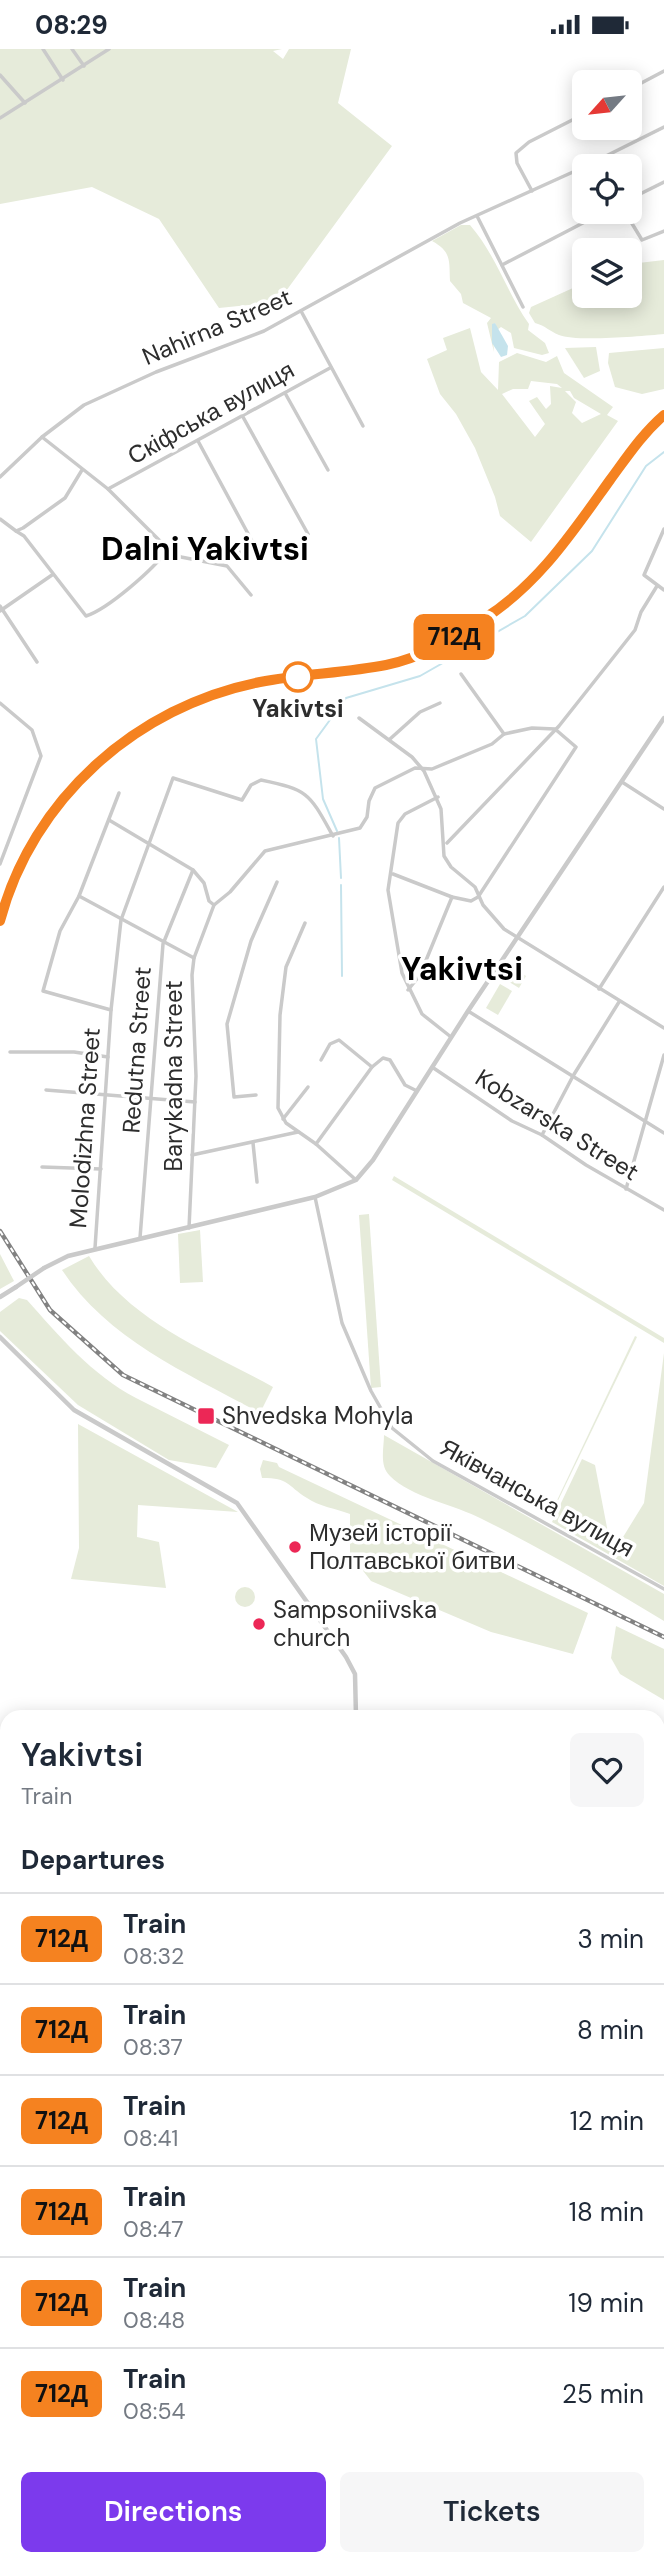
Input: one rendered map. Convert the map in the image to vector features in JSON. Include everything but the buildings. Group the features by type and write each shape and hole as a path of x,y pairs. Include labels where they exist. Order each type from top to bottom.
{"street":[{"path":"43,49 63,80"},
{"path":"72,49 84,66"},
{"path":"0,118 109,49"},
{"path":"642,83 664,71"},
{"path":"0,75 25,103"},
{"path":"532,191 517,163 516,153 529,142 572,120"},
{"name":"Nahirna Street","path":"611,154 664,127"},
{"name":"Nahirna Street","path":"0,477 42,437 84,404 156,372 264,331 460,223 572,173"},
{"path":"642,193 664,182"},
{"path":"477,216 523,307"},
{"path":"502,265 581,224"},
{"path":"632,224 642,240 664,230"},
{"path":"301,311 363,426"},
{"name":"Скіфська вулиця","path":"108,489 330,368"},
{"path":"285,393 328,470"},
{"path":"243,417 307,534"},
{"path":"42,437 108,489 168,549 181,557 227,566 251,595"},
{"path":"198,441 252,541 246,551 229,555 218,563"},
{"path":"16,531 65,498 82,470"},
{"path":"0,519 24,536 86,616 136,582 159,562 168,549"},
{"path":"664,529 644,575 664,590"},
{"path":"37,662 1,609 52,575"},
{"path":"447,843 555,729 635,630 641,612 657,586"},
{"path":"461,674 504,734"},
{"path":"0,703 33,730 41,756 0,865"},
{"path":"390,739 420,712 440,703"},
{"path":"359,718 390,739 424,771 442,809 444,856 451,867 475,887 478,897 504,929 664,1028"},
{"path":"0,1297 44,1268 68,1256 315,1197 356,1180 373,1160 468,1011 664,718"},
{"name":"Barykadna Street","path":"189,1228 195,1102 194,958 214,905 230,892 265,851 360,828 367,817 369,801 375,788 415,768 424,771 492,744 504,734 524,729 555,729"},
{"path":"393,874 452,897 471,901 478,897 576,747 555,729"},
{"name":"Molodizhna Street","path":"95,1248 111,1010 121,919 173,778 242,800 251,785 261,779 289,786 313,800 333,836"},
{"path":"620,781 664,809"},
{"path":"119,793 79,896 163,944 194,958"},
{"path":"438,797 405,814 398,823 393,874 388,890 390,915 408,991 422,1014 451,1037"},
{"path":"109,820 192,870 204,883 209,901 214,905"},
{"name":"Redutna Street","path":"140,1238 163,944 192,870"},
{"path":"256,1095 234,1097 227,1024 251,941 278,882"},
{"path":"599,989 664,887"},
{"name":"Molodizhna Street","path":"79,896 60,931 43,991 111,1010"},
{"path":"408,991 420,975 452,897"},
{"path":"305,923 286,967 280,1015 278,1108 283,1119 316,1143 356,1180"},
{"path":"542,1135 573,1076 619,1002"},
{"path":"468,1011 664,1133"},
{"path":"321,1060 330,1044 339,1040 372,1067"},
{"path":"10,1052 74,1052 108,1057"},
{"path":"626,1189 664,1055"},
{"path":"316,1143 372,1067 387,1057 405,1085 417,1091"},
{"name":"Kobzarska Street","path":"432,1067 512,1121 542,1135 664,1210"},
{"path":"283,1119 308,1087"},
{"path":"46,1090 195,1102"},
{"path":"192,1155 298,1132"},
{"path":"253,1143 257,1182"},
{"path":"42,1167 101,1169"},
{"name":"Яківчанська вулиця","path":"315,1197 342,1323 366,1380 392,1428 433,1461 664,1590"},
{"path":"0,1337 74,1410 237,1503 346,1657 355,1674 356,1710"}],"green space":[{"path":"0,49 282,49 273,51 283,59 289,49 351,49 338,103 392,146 278,302 219,308 159,219 92,187 0,204"},
{"path":"461,225 470,225 479,237 529,324 528,330 545,343 549,353 542,355 514,348 511,333 501,327 497,330 495,323 492,325 494,352 487,323 491,318 463,303 461,294 450,281 446,253 432,241"},
{"path":"664,260 664,334 610,338 567,337 535,323 529,313 531,307 572,288 572,308 642,308 642,263"},
{"path":"470,328 481,372 498,390 499,362 517,353 546,362 557,356 564,373 613,407 607,415 618,421 531,542 500,516 475,448 456,414 440,394 427,359 447,350 443,338","holes":["531,381 557,384 562,388 550,386 551,404 546,409 537,397 529,401 545,424 535,437 502,394 513,389 528,389","565,391 570,391 574,398 601,414 582,423 572,413 576,402"]},
{"path":"596,347 600,371 584,378 565,348"},
{"path":"664,348 664,389 642,394 615,387 608,363 609,353"},
{"path":"511,966 526,976 519,988 503,978"},
{"path":"500,984 512,991 498,1015 486,1008"},
{"path":"394,1176 664,1338 664,1343 392,1180"},
{"path":"369,1214 381,1387 371,1388 359,1215"},
{"path":"200,1230 203,1282 180,1283 178,1234"},
{"path":"0,1254 14,1281 0,1289"},
{"path":"89,1256 105,1279 147,1317 196,1347 273,1387 260,1413 178,1369 126,1336 102,1316 62,1270"},
{"path":"19,1298 27,1300 77,1354 120,1389 229,1445 216,1468 169,1460 78,1405 0,1331 0,1312"},
{"path":"635,1336 637,1337 551,1513"},
{"path":"664,1353 664,1586 552,1522 582,1459 595,1465 609,1538 620,1542 644,1503"},
{"path":"78,1424 238,1512 138,1505 137,1537 159,1542 166,1588 71,1579 79,1548"},
{"path":"384,1435 664,1594 664,1621 505,1531 471,1514 409,1490 390,1476 384,1467"},
{"path":"263,1460 277,1463 279,1467 588,1613 573,1654 491,1632 371,1581 350,1554 350,1514 311,1501 283,1481 262,1478 260,1469"},
{"path":"241,1587 249,1587 255,1597 249,1607 241,1607 235,1601 235,1593"},
{"path":"616,1626 664,1649 664,1700 620,1674 611,1658"}],"water":[{"path":"495,323 508,346 507,355 501,357 492,343 492,324"}],"waterway":[{"path":"337,831 323,799 316,739 346,698 420,676 525,616 592,551 646,466 664,452"},
{"path":"339,838 341,878"},
{"path":"341,885 342,976"}],"railway":[{"path":"0,921 15,879 35,840 60,804 89,772 122,743 159,720 198,701 240,687 408,659 471,628 509,601 544,569 621,463 664,415"},
{"path":"0,1231 50,1310 123,1375 664,1637"}],"train":[{"name":"712Д","path":"0,921 9,889 35,837 57,806 97,763 133,735 172,712 209,696 240,687 387,665 408,659 430,650 483,620 516,597 559,552 645,432 664,415"}],"place":[{"name":"Yakivtsi","path":"298,677"},
{"name":"Shvedska Mohyla","path":"206,1416"},
{"name":"Музей історії Полтавської битви","path":"295,1547"},
{"name":"Sampsoniivska church","path":"259,1624"}],"district":[{"name":"Dalni Yakivtsi","path":"205,549"},
{"name":"Yakivtsi","path":"462,969"}]}
